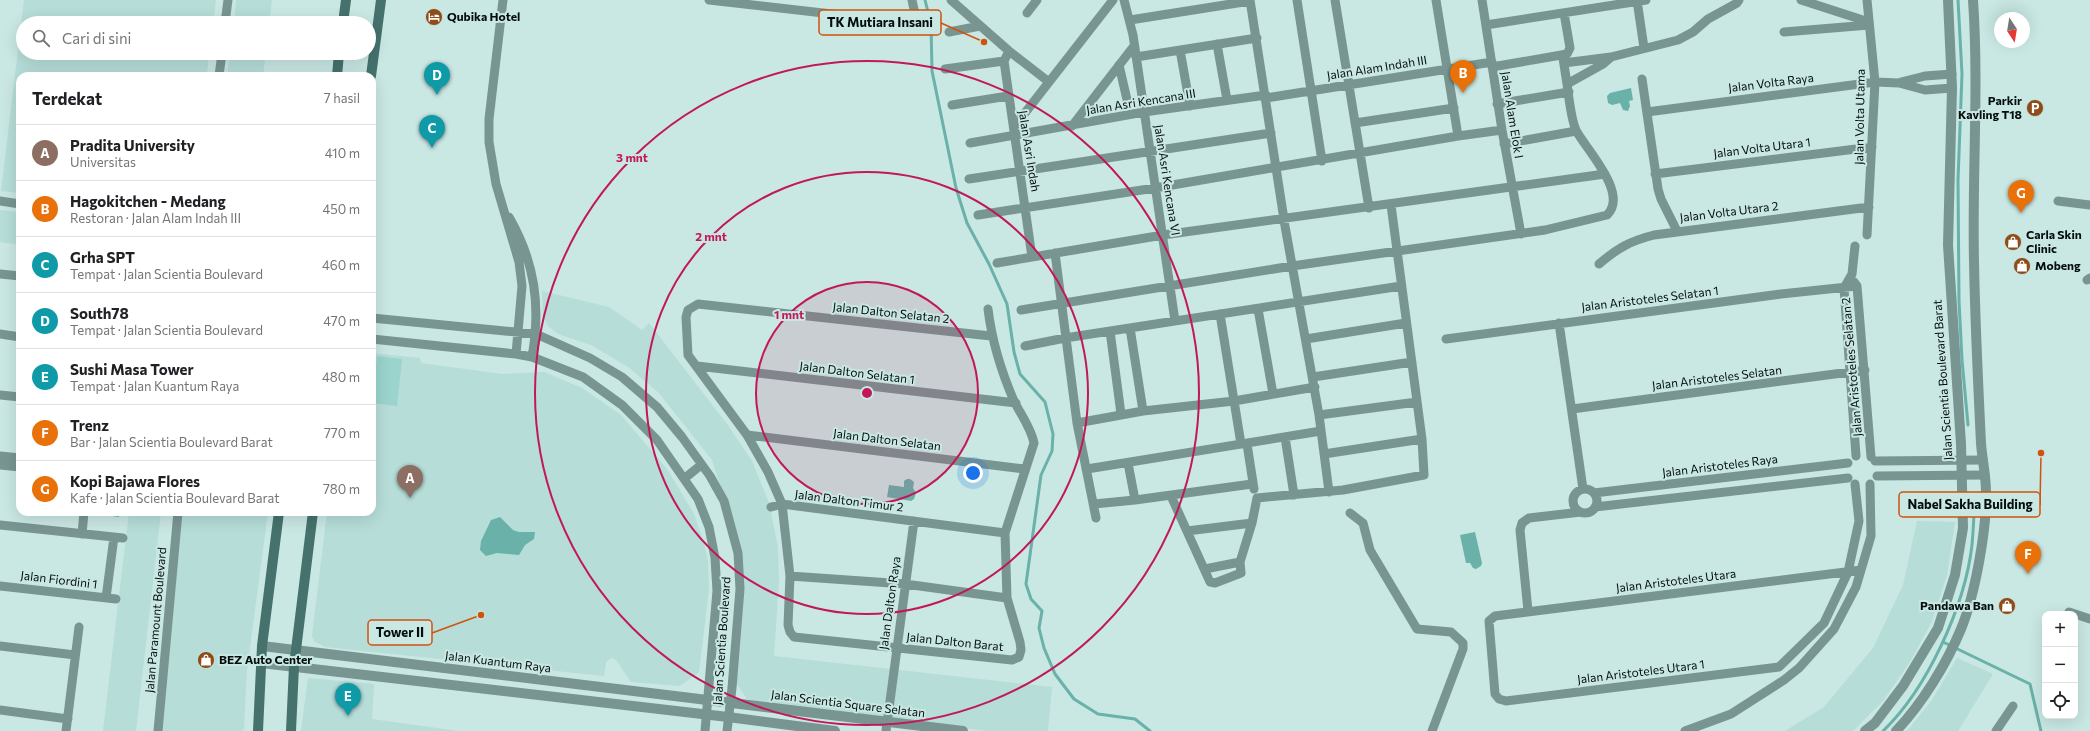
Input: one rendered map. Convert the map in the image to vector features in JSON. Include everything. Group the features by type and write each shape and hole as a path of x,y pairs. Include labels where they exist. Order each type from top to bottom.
{"main road":[{"path":"344,16 346,0"},
{"path":"376,38 381,0"},
{"path":"338,72 339,60"},
{"path":"372,72 373,60"},
{"path":"258,731 262,646 278,516"},
{"path":"291,731 294,666 313,516"}],"street":[{"path":"226,16 228,0"},
{"path":"503,0 489,128 492,165 519,262 522,286 516,354"},
{"path":"709,0 911,23 915,22 916,18 912,0"},
{"path":"951,0 1009,51 1049,82"},
{"path":"1027,14 1037,0"},
{"path":"1015,133 1049,82 1113,0"},
{"name":"Jalan Asri Kencana VI","path":"1124,0 1130,20 1144,112 1153,151 1155,188 1165,245 1175,321"},
{"path":"1130,20 1250,0 1254,38 1266,96 1278,168 1284,220 1315,387 1329,492"},
{"path":"1297,0 1322,160"},
{"path":"1335,0 1369,208"},
{"path":"1436,0 1458,136"},
{"name":"Jalan Alam Elok I","path":"1482,0 1497,104 1513,186 1516,234"},
{"path":"1486,24 1640,0 1644,48"},
{"path":"1497,104 1568,88 1611,57 1682,38 1693,32 1708,19 1737,3 1738,0"},
{"path":"1801,0 1869,24"},
{"name":"Jalan Volta Utama","path":"1867,0 1875,82 1867,235"},
{"name":"Jalan Scientia Boulevard Barat","path":"1865,731 1875,723 1903,686 1938,628 1955,574 1963,528 1962,475 1948,245 1952,74 1948,0"},
{"path":"1896,731 1910,716 1949,652 1961,629 1972,595 1980,550 1986,492 1974,322 1973,166 1976,72 1973,0"},
{"path":"1021,310 1062,302 1292,266 1545,230 1607,215 1611,211 1613,200 1605,174 1596,157 1576,131 1564,57 1570,48 1564,13"},
{"path":"1784,32 1869,24"},
{"path":"949,32 980,26"},
{"path":"1136,57 1254,38"},
{"path":"1217,44 1227,100"},
{"path":"1072,126 1134,46"},
{"path":"1180,50 1190,106"},
{"path":"945,70 1004,61 1009,51"},
{"name":"Jalan Alam Indah III","path":"1266,96 1350,85 1447,69 1564,57 1611,57"},
{"path":"220,72 221,60"},
{"name":"Jalan Asri Indah","path":"1004,61 1008,96 1021,171 1023,208 1032,257"},
{"path":"1119,65 1128,104"},
{"path":"1900,83 1925,76 1952,74"},
{"path":"1642,79 1655,174 1661,199 1677,231"},
{"name":"Jalan Volta Raya","path":"1647,112 1875,82 1900,83"},
{"path":"1900,83 1925,90 1952,88"},
{"path":"952,105 1008,96"},
{"name":"Jalan Asri Kencana III","path":"970,143 1015,133 1072,126 1144,112 1266,96"},
{"path":"1356,123 1454,108"},
{"path":"978,215 1155,188 1458,136 1502,130"},
{"path":"1504,144 1576,131"},
{"path":"969,179 1271,133"},
{"name":"Jalan Volta Utara 1","path":"1655,174 1872,147"},
{"path":"997,264 1163,235 1284,220 1605,174"},
{"path":"0,201 16,203"},
{"path":"2058,201 2090,205"},
{"path":"1257,498 1329,492 1423,476 1425,472 1391,205"},
{"name":"Jalan Volta Utara 2","path":"1599,264 1617,248 1635,240 1677,231 1869,207"},
{"path":"504,209 516,230 529,259 535,285 536,334 532,357"},
{"name":"Jalan Aristoteles Selatan 2","path":"1855,246 1850,278 1844,288 1856,456"},
{"path":"1055,253 1077,423 1088,469 1096,518"},
{"path":"0,274 16,276"},
{"name":"Jalan Aristoteles Selatan 2","path":"1850,278 1858,286 1873,459"},
{"path":"1025,346 1065,338 1401,286"},
{"name":"Jalan Aristoteles Selatan 1","path":"1446,339 1781,294 1858,286"},
{"name":"Jalan Dalton Selatan 2","path":"696,366 688,355 686,317 688,310 694,306 714,306 991,336"},
{"path":"696,366 747,435 768,472 782,504 790,576 905,584 1007,598 1005,533 1024,469 1033,451 1034,443 1032,434 1016,404 1002,371 991,336 988,309"},
{"path":"1258,309 1273,394"},
{"path":"1171,496 1210,582 1215,583 1239,575 1242,571 1240,562 1252,523 1257,498 1252,484 1234,401 1220,314"},
{"name":"Jalan Scientia Boulevard","path":"376,318 536,334 590,358 622,377 657,407 682,437 710,476 724,501 738,553 740,589 731,703 726,731"},
{"path":"1306,339 1406,323"},
{"path":"1559,323 1583,489 1576,492 1572,500 1574,508 1581,512"},
{"path":"1130,328 1143,411"},
{"path":"1110,331 1121,414"},
{"path":"0,334 16,336"},
{"name":"Jalan Scientia Boulevard","path":"376,339 532,357 582,377 622,405 657,440 685,478 698,499 709,526 715,558 716,591 706,700 705,731"},
{"path":"1313,377 1412,362"},
{"name":"Jalan Dalton Selatan 1","path":"696,366 1016,404"},
{"name":"Jalan Aristoteles Selatan","path":"1572,409 1865,370"},
{"path":"1077,423 1121,414 1234,401 1315,387"},
{"path":"0,395 16,397"},
{"path":"1319,415 1417,402"},
{"path":"1088,469 1321,431"},
{"name":"Jalan Dalton Selatan","path":"747,435 1024,469"},
{"path":"1285,438 1294,495"},
{"path":"1324,454 1422,439"},
{"path":"1873,459 1878,471 1877,476 1870,484 1865,486 1855,484 1848,478 1848,463 1856,456 1861,455 1873,459 1983,460"},
{"path":"0,456 16,458"},
{"path":"1128,463 1135,500"},
{"name":"Jalan Aristoteles Raya","path":"1583,489 1594,493 1848,463"},
{"path":"0,465 16,467"},
{"path":"685,478 701,465"},
{"path":"1877,476 1985,474"},
{"path":"1724,478 1726,492"},
{"path":"1528,611 1520,530 1522,523 1529,518 1589,512 1595,507 1848,478"},
{"path":"1094,504 1171,496 1252,484"},
{"path":"1784,680 1779,667 1824,623 1848,572 1859,521 1855,484"},
{"path":"1685,731 1731,714 1784,680 1798,668 1834,629 1856,587 1871,536 1870,484"},
{"path":"1594,493 1597,500 1595,507"},
{"path":"771,507 782,504"},
{"name":"Jalan Dalton Timur 2","path":"782,504 1005,533"},
{"path":"1350,513 1362,523 1370,550 1417,629 1451,632 1463,643 1463,648 1432,731"},
{"path":"82,534 84,516"},
{"name":"Jalan Paramount Boulevard","path":"158,731 178,516"},
{"name":"Jalan Dalton Raya","path":"886,726 914,521"},
{"path":"1187,531 1252,523"},
{"path":"0,525 118,538 106,598"},
{"path":"1205,569 1240,562"},
{"name":"Jalan Aristoteles Utara","path":"1506,701 1500,699 1496,694 1489,627 1490,621 1494,616 1861,570"},
{"name":"Jalan Dalton Barat","path":"790,576 788,625 790,632 794,637 1012,660 1019,657 1021,650 1007,598"},
{"name":"Jalan Fiordini 1","path":"0,586 116,599"},
{"path":"2078,615 2090,619"},
{"path":"66,731 79,627"},
{"path":"0,646 76,655"},
{"name":"Jalan Kuantum Raya","path":"262,646 731,703"},
{"path":"261,663 706,714 835,731"},
{"name":"Jalan Aristoteles Utara 1","path":"1506,701 1779,667"},
{"name":"Jalan Scientia Square Selatan","path":"731,703 886,726 963,731"},
{"path":"1996,731 2013,706"},
{"path":"0,710 68,719"}],"shaded area":[{"path":"24,0 216,0 214,16 22,16"},
{"path":"236,0 272,0 270,16 235,16"},
{"path":"17,60 208,60 207,72 16,72 16,193 1,191"},
{"path":"229,60 265,60 264,72 228,72"},
{"path":"1631,88 1633,100 1629,101 1630,106 1628,111 1623,110 1620,103 1612,105 1608,103 1607,96 1610,93"},
{"path":"0,210 16,212 16,244 0,242"},
{"path":"542,291 609,307 642,330 649,323 727,424 752,461 769,503 778,547 779,582 774,656 1052,687 1048,731 988,731 921,724 747,699 736,683 744,586 740,547 712,460 659,393 628,367 591,345 558,334 548,326 543,316"},
{"path":"376,353 420,358 421,363 502,374 544,372 582,388 621,415 667,469 694,514 708,560 709,589 699,672 680,686 631,682 616,660 611,658 606,662 604,676 325,647 314,641 312,636 327,516 376,516"},
{"path":"377,356 402,359 397,406 376,403"},
{"path":"907,479 914,482 913,488 916,493 914,499 911,501 887,497 889,485 904,487 904,481"},
{"path":"129,516 161,516 136,731 103,731"},
{"path":"181,516 267,516 247,670 244,729 242,731 154,731"},
{"path":"500,517 513,530 519,532 535,532 534,539 525,545 519,555 497,553 486,556 480,550 481,541 491,520"},
{"path":"1917,521 1955,522 1947,575 1932,621 1910,662 1883,701 1853,731 1785,731 1824,707 1873,648 1903,585"},
{"path":"1475,532 1482,563 1481,566 1476,569 1473,568 1470,563 1466,563 1460,535"},
{"path":"1957,658 1993,674 1958,731 1907,731 1932,700"},
{"path":"308,678 374,684 372,719 458,731 301,731"}],"waterway":[{"path":"925,0 931,24 932,71 956,188 967,223 989,264 1007,304 1014,352 1020,374 1045,402 1053,434 1052,451 1041,475 1026,584 1031,599 1042,611 1039,628 1044,648 1055,674 1074,699 1098,714 1135,719 1150,731"},
{"path":"1958,0 1962,74 1958,180 1959,301 1962,360 1968,425"},
{"path":"1883,731 1899,713 1929,670 1952,620 1968,569 1972,545 1974,509"},
{"path":"1943,642 2030,684 2041,731"}],"place":[{"name":"Qubika Hotel","path":"434,17"},
{"name":"TK Mutiara Insani","path":"984,42"},
{"name":"Hagokitchen - Medang","path":"1463,93"},
{"name":"South78","path":"437,95"},
{"name":"Parkir Kavling T18","path":"2035,108"},
{"name":"Grha SPT","path":"432,148"},
{"name":"Kopi Bajawa Flores","path":"2021,213"},
{"name":"Carla Skin Clinic","path":"2013,242"},
{"name":"Mobeng","path":"2022,266"},
{"name":"Nabel Sakha Building","path":"2041,453"},
{"name":"Pradita University","path":"410,498"},
{"name":"Trenz","path":"2028,574"},
{"name":"Pandawa Ban","path":"2007,606"},
{"name":"Tower II","path":"481,615"},
{"name":"BEZ Auto Center","path":"206,660"},
{"name":"Sushi Masa Tower","path":"348,716"}]}
